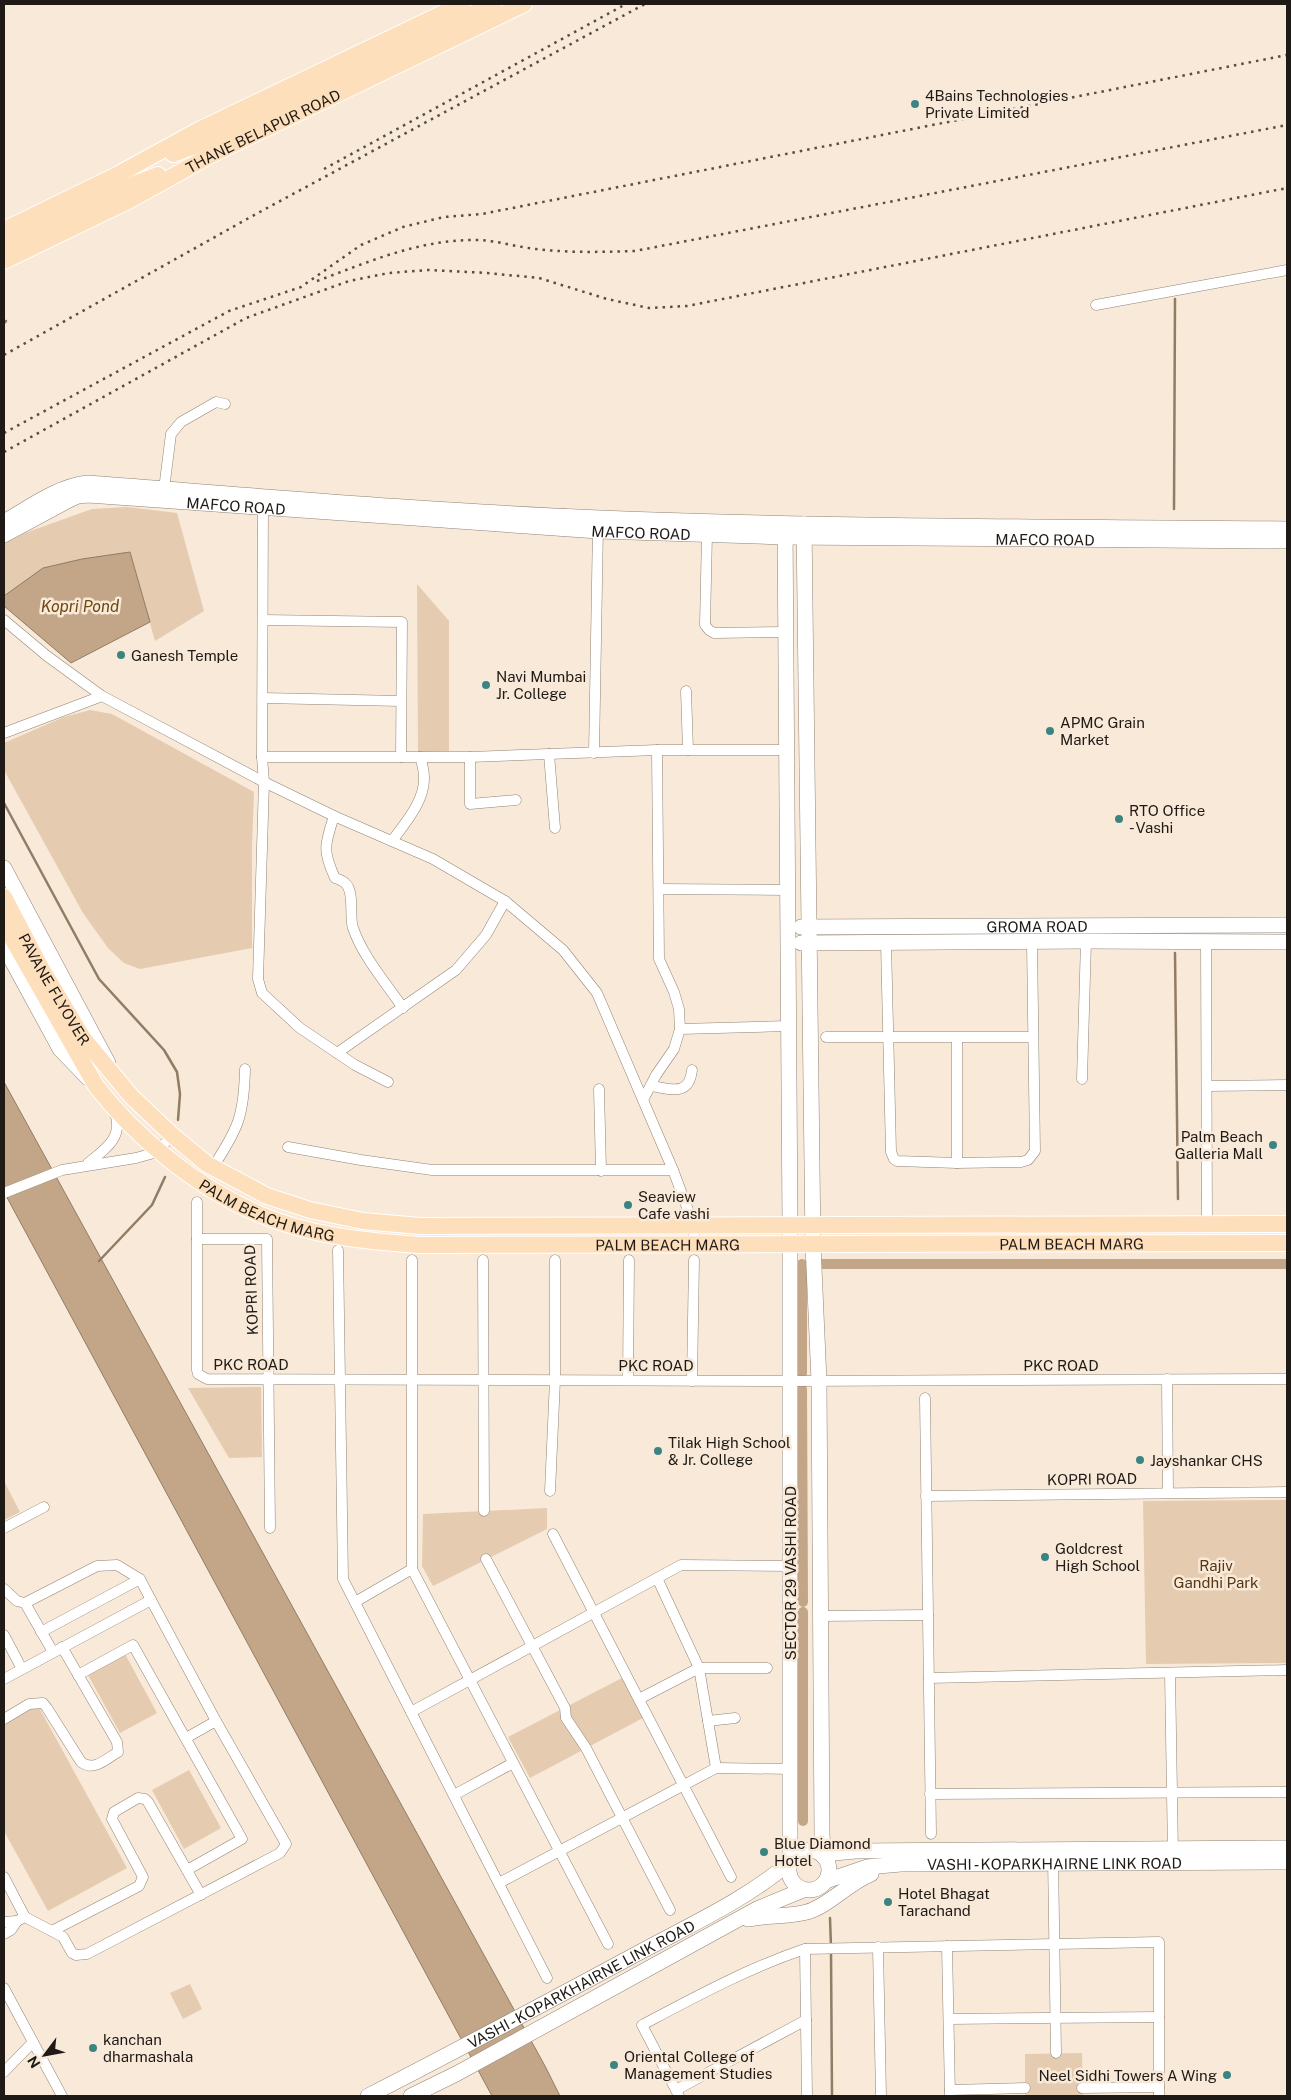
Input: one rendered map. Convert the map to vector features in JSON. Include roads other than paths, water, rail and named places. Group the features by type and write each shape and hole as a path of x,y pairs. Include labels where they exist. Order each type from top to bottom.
{"main road":[{"path":"4,246 120,182 199,130 462,4"},
{"path":"4,230 208,148 493,4"},
{"name":"THANE BELAPUR ROAD","path":"4,261 130,200 208,148 524,4"},
{"name":"MAFCO ROAD","path":"4,522 75,484 88,483 164,489 263,502"},
{"name":"MAFCO ROAD","path":"4,535 78,496 88,495 263,502 598,524 707,534 785,530"},
{"name":"MAFCO ROAD","path":"598,524 785,530 1287,529"},
{"name":"SECTOR 29 VASHI ROAD","path":"785,530 790,1224 790,1862"},
{"name":"MAFCO ROAD","path":"804,530 1287,541"},
{"name":"SECTOR 29 VASHI ROAD","path":"804,530 813,1245 819,1381 822,1835 824,1857"},
{"path":"4,868 93,1032 114,1075"},
{"name":"PAVANE FLYOVER","path":"4,897 77,1041 96,1086"},
{"name":"PAVANE FLYOVER","path":"4,924 77,1041 114,1075"},
{"name":"GROMA ROAD","path":"788,927 1287,925"},
{"name":"GROMA ROAD","path":"788,943 1287,942"},
{"path":"4,946 60,1049 96,1086"},
{"name":"PALM BEACH MARG","path":"114,1075 131,1096 172,1135 213,1167 267,1196 310,1210 363,1221 420,1226 1287,1224"},
{"name":"PALM BEACH MARG","path":"96,1086 112,1107 159,1150 197,1180 259,1214 306,1229 361,1241 419,1246 694,1253 813,1245 1287,1243"},
{"name":"VASHI - KOPARKHAIRNE LINK ROAD","path":"1173,1856 1287,1848"},
{"path":"806,1850 813,1851 824,1857 829,1869 826,1881 816,1889 803,1890 792,1881 789,1868 790,1862 800,1852 806,1850"},
{"name":"VASHI - KOPARKHAIRNE LINK ROAD","path":"824,1857 855,1851 1053,1857"},
{"name":"VASHI - KOPARKHAIRNE LINK ROAD","path":"826,1881 867,1867 1053,1857 1173,1856 1287,1862"},
{"name":"VASHI - KOPARKHAIRNE LINK ROAD","path":"368,2096 458,2051 748,1892 790,1862"},
{"path":"725,1927 760,1917 807,1912 865,1876 901,1864"},
{"name":"VASHI - KOPARKHAIRNE LINK ROAD","path":"411,2096 467,2068 763,1906 803,1890"}],"street":[{"path":"1096,305 1287,270"},
{"path":"164,489 171,434 181,422 216,402 225,404"},
{"path":"263,502 262,756 264,782 258,979 262,993 300,1028 355,1065 388,1082"},
{"path":"594,753 598,524"},
{"path":"707,534 704,625 714,633 786,632"},
{"path":"4,620 47,656 102,696 264,782 334,816 433,859 505,901 563,950 596,993 673,1170 694,1226 692,1381"},
{"path":"263,620 402,622 401,757"},
{"path":"686,691 688,750"},
{"path":"4,733 102,696"},
{"path":"263,698 401,701"},
{"path":"643,1100 656,1075 674,1049 680,1029 674,992 659,959 657,750"},
{"path":"262,756 470,757 657,750 786,750"},
{"path":"549,754 555,828"},
{"path":"392,841 411,814 421,793 424,778 420,757"},
{"path":"470,757 470,804 516,800"},
{"path":"334,816 325,845 327,857 335,878 345,883 348,887 352,911 352,927 365,953 403,1008"},
{"path":"658,889 787,890"},
{"path":"336,1053 456,970 486,935 505,901"},
{"path":"1082,1079 1086,941"},
{"path":"1206,942 1207,1224"},
{"path":"886,943 887,1038 892,1156 898,1161 957,1163 1021,1162 1033,1155 1035,1150 1032,943"},
{"path":"680,1029 788,1026"},
{"path":"826,1038 1032,1038"},
{"path":"957,1038 957,1163"},
{"path":"213,1167 234,1136 240,1121 245,1069"},
{"path":"651,1086 680,1089 687,1086 691,1080 692,1070"},
{"path":"1207,1086 1287,1085"},
{"path":"599,1090 601,1171"},
{"path":"85,1165 106,1150 115,1138 117,1123 112,1107"},
{"path":"4,1193 62,1170 136,1158 159,1150 172,1135"},
{"path":"288,1147 432,1170 673,1170"},
{"name":"PKC ROAD","path":"197,1202 198,1374 207,1379 692,1381 1287,1379"},
{"name":"KOPRI ROAD","path":"197,1239 267,1239 270,1528"},
{"path":"338,1250 343,1579 547,1978"},
{"path":"412,1260 412,1569 608,1944"},
{"path":"483,1260 484,1511"},
{"path":"550,1491 555,1380 555,1260"},
{"path":"628,1380 629,1260"},
{"path":"1167,1379 1168,1493"},
{"path":"925,1398 931,1834"},
{"name":"KOPRI ROAD","path":"926,1496 1287,1492"},
{"path":"4,1528 44,1507"},
{"path":"552,1534 731,1877"},
{"path":"486,1559 565,1708 566,1718 586,1748 670,1910"},
{"path":"4,1589 17,1601 25,1602 97,1566 117,1565 140,1578 216,1721 286,1844 280,1853 87,1954 76,1955 72,1953 63,1937 21,1919 4,1922"},
{"path":"411,1712 681,1565 790,1566"},
{"path":"355,1602 412,1569"},
{"path":"42,1632 140,1578"},
{"path":"657,1578 699,1668 716,1768"},
{"path":"4,1679 151,1600"},
{"path":"4,1719 29,1704 43,1703 81,1762 90,1767 95,1766 118,1752 119,1747 78,1675 42,1632 25,1602"},
{"path":"821,1616 928,1615"},
{"path":"4,1635 22,1669"},
{"path":"78,1675 133,1644 186,1738 242,1839 187,1870"},
{"path":"639,1698 699,1668 767,1668"},
{"path":"929,1678 1287,1670"},
{"path":"1170,1673 1173,1856"},
{"path":"708,1720 735,1718"},
{"path":"186,1738 216,1721"},
{"path":"454,1795 514,1763"},
{"path":"498,1882 716,1768 791,1769"},
{"path":"930,1794 1287,1792"},
{"path":"52,1931 139,1886 142,1882 143,1877 112,1820 114,1812 138,1798 145,1798 148,1802 201,1895"},
{"path":"1053,1857 1056,2054"},
{"path":"4,1877 21,1919"},
{"path":"4,1934 11,1930 21,1919"},
{"path":"806,2020 678,2093 642,2025 734,1977 769,1961 804,1949 1159,1942 1159,2092 1082,2088"},
{"path":"947,1946 950,2093 1025,2088"},
{"path":"878,1948 881,2096"},
{"path":"804,1949 807,2096"},
{"path":"4,1988 62,2096"},
{"path":"949,2019 1159,2017"},
{"path":"4,2072 32,2042"}],"water":[{"name":"Kopri Pond","path":"130,552 150,622 71,663 4,606 4,596 43,568 82,559"},
{"path":"4,1082 560,2096 492,2096 4,1192"}],"waterway":[{"path":"1174,509 1175,299"},
{"path":"4,803 99,979 164,1050 177,1072 180,1094 178,1120"},
{"path":"1175,953 1178,1199"},
{"path":"99,1261 152,1205 165,1177"},
{"path":"802,1264 802,1373"},
{"path":"822,1264 1287,1264"},
{"path":"802,1389 803,1602"},
{"path":"803,1612 803,1821"},
{"path":"830,1918 831,1947"},
{"path":"831,1952 832,2096"}],"railway":[{"path":"324,169 626,4"},
{"path":"4,355 256,214 645,4"},
{"path":"4,433 229,311 301,287 361,245 403,227 444,217 482,214 1287,55"},
{"path":"317,281 416,247 457,241 479,240 561,251 635,251 1287,125"},
{"path":"4,452 246,318 349,281 389,273 428,270 487,273 539,278 607,299 649,308 687,306 1287,188"}],"place":[{"name":"4Bains Technologies Private Limited","path":"915,104"},
{"name":"Ganesh Temple","path":"121,655"},
{"name":"Navi Mumbai Jr. College","path":"486,685"},
{"name":"APMC Grain Market","path":"1050,731"},
{"name":"RTO Office - Vashi","path":"1119,819"},
{"name":"Palm Beach Galleria Mall","path":"1273,1145"},
{"name":"Seaview Cafe vashi","path":"628,1205"},
{"name":"Tilak High School & Jr. College","path":"658,1451"},
{"name":"Jayshankar CHS","path":"1140,1460"},
{"name":"Goldcrest High School","path":"1045,1557"},
{"name":"Blue Diamond Hotel","path":"764,1852"},
{"name":"Hotel Bhagat Tarachand","path":"888,1902"},
{"name":"kanchan dharmashala","path":"93,2048"},
{"name":"Oriental College of Management Studies","path":"614,2065"},
{"name":"Neel Sidhi Towers A Wing","path":"1227,2075"}],"park label":[{"name":"Rajiv Gandhi Park","path":"1216,1574"}]}
